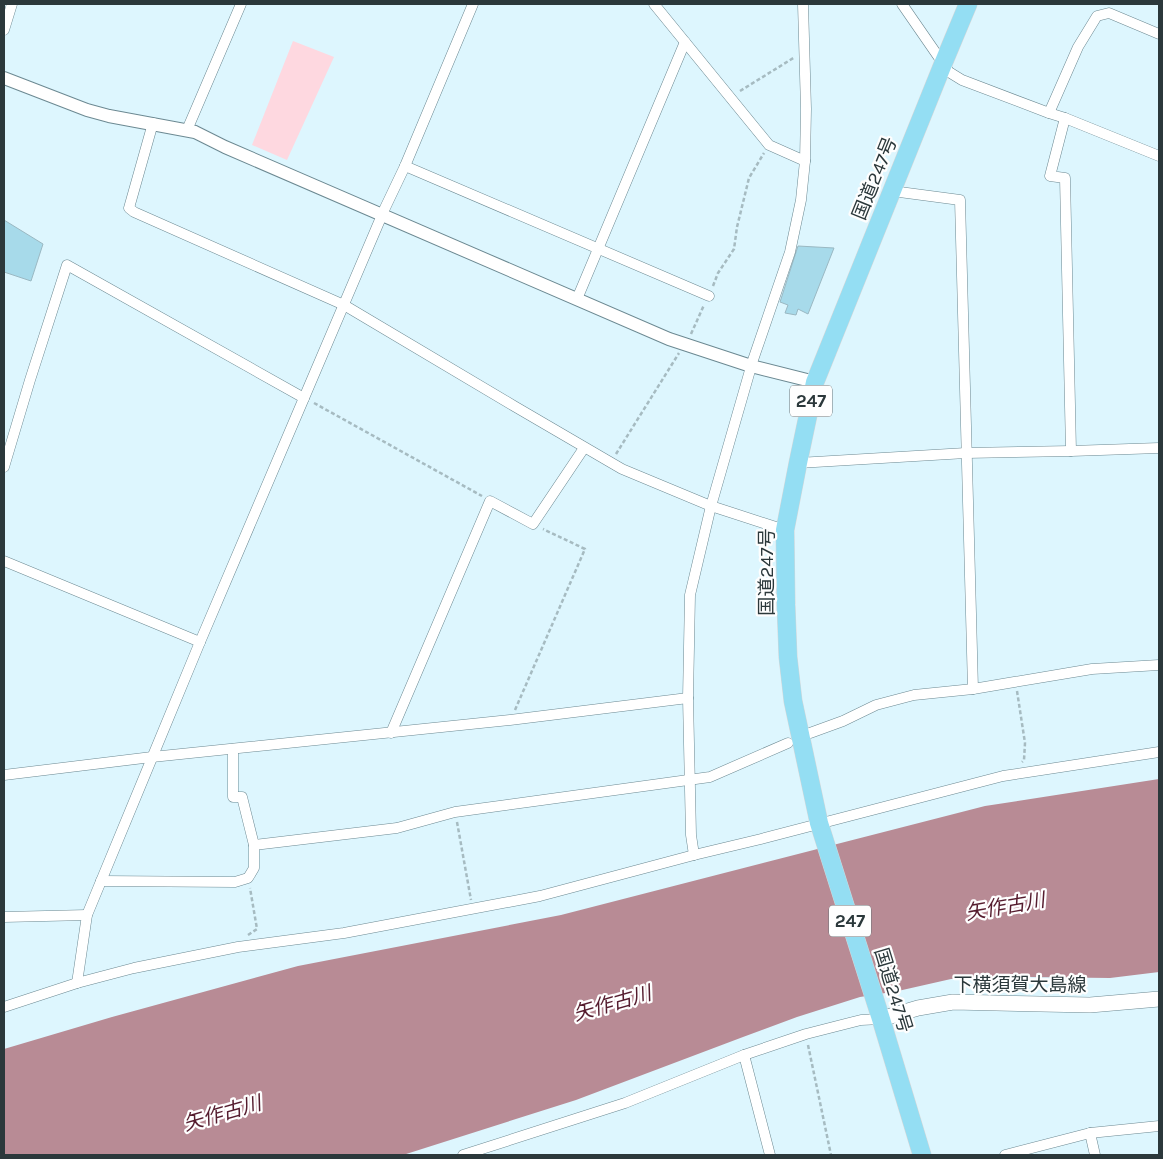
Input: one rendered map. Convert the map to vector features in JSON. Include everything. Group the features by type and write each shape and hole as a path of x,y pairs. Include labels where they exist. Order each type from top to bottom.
{"highway":[{"name":"国道247号","path":"922,1155 819,823 793,701 789,666 786,605 786,530 798,463 816,382 968,4"}],"main road":[{"name":"下横須賀大島線","path":"881,1019 918,1008 953,1002 1090,1005 1159,998"}],"street":[{"path":"4,30 12,4"},
{"path":"186,130 241,4"},
{"path":"77,984 87,915 200,642 473,4"},
{"path":"654,4 769,145 805,161"},
{"path":"694,855 689,780 690,595 712,506 751,366 790,252 801,200 805,161 806,110 803,4"},
{"path":"902,4 949,72 962,80 1065,118 1159,156"},
{"path":"1049,113 1078,47 1097,16 1109,13 1159,34"},
{"path":"577,300 685,42"},
{"path":"4,78 87,110 195,132 225,147 683,345 751,366 816,382"},
{"path":"1065,118 1050,176 1064,178 1071,451"},
{"path":"153,123 129,208 134,212 344,305 622,470 712,506 786,530"},
{"path":"405,166 709,296"},
{"path":"892,191 960,200 973,689"},
{"path":"4,467 67,265 304,398"},
{"path":"391,733 490,500 533,524 584,448"},
{"path":"798,463 966,453 1159,448"},
{"path":"4,560 200,642"},
{"path":"810,733 843,721 876,705 914,695 973,689 1092,669 1159,665"},
{"path":"4,775 152,757 510,720 688,698"},
{"path":"254,845 397,828 455,812 710,777 788,743"},
{"path":"101,881 235,882 248,878 254,868 254,845 242,797 233,798 233,750"},
{"path":"4,1007 134,968 238,947 344,933 540,896 1003,776 1159,752"},
{"path":"4,917 87,915"},
{"path":"463,1155 616,1106 744,1055 806,1034 861,1020 881,1019"},
{"path":"744,1055 770,1155"},
{"path":"1005,1155 1090,1133 1159,1126"},
{"path":"1090,1133 1095,1155"}],"path":[{"path":"730,98 804,51"},
{"path":"610,462 689,338 718,272 734,249 737,227 749,178 769,145"},
{"path":"304,398 490,500"},
{"path":"510,720 585,549 533,524"},
{"path":"1003,776 1024,760 1025,743 1015,682"},
{"path":"455,812 471,897"},
{"path":"243,938 258,929 248,878"},
{"path":"806,1034 831,1155"}],"shaded area":[{"path":"293,41 334,57 287,160 252,145"}],"water":[{"name":"矢作古川","path":"1159,779 1159,972 1110,978 1029,977 951,979 860,997 797,1017 576,1100 403,1155 4,1155 4,1049 298,966 561,915 985,806"}],"building":[{"path":"4,220 43,244 31,281 4,272"},
{"path":"798,246 834,248 808,314 798,309 796,315 785,313 788,305 780,302"}]}
